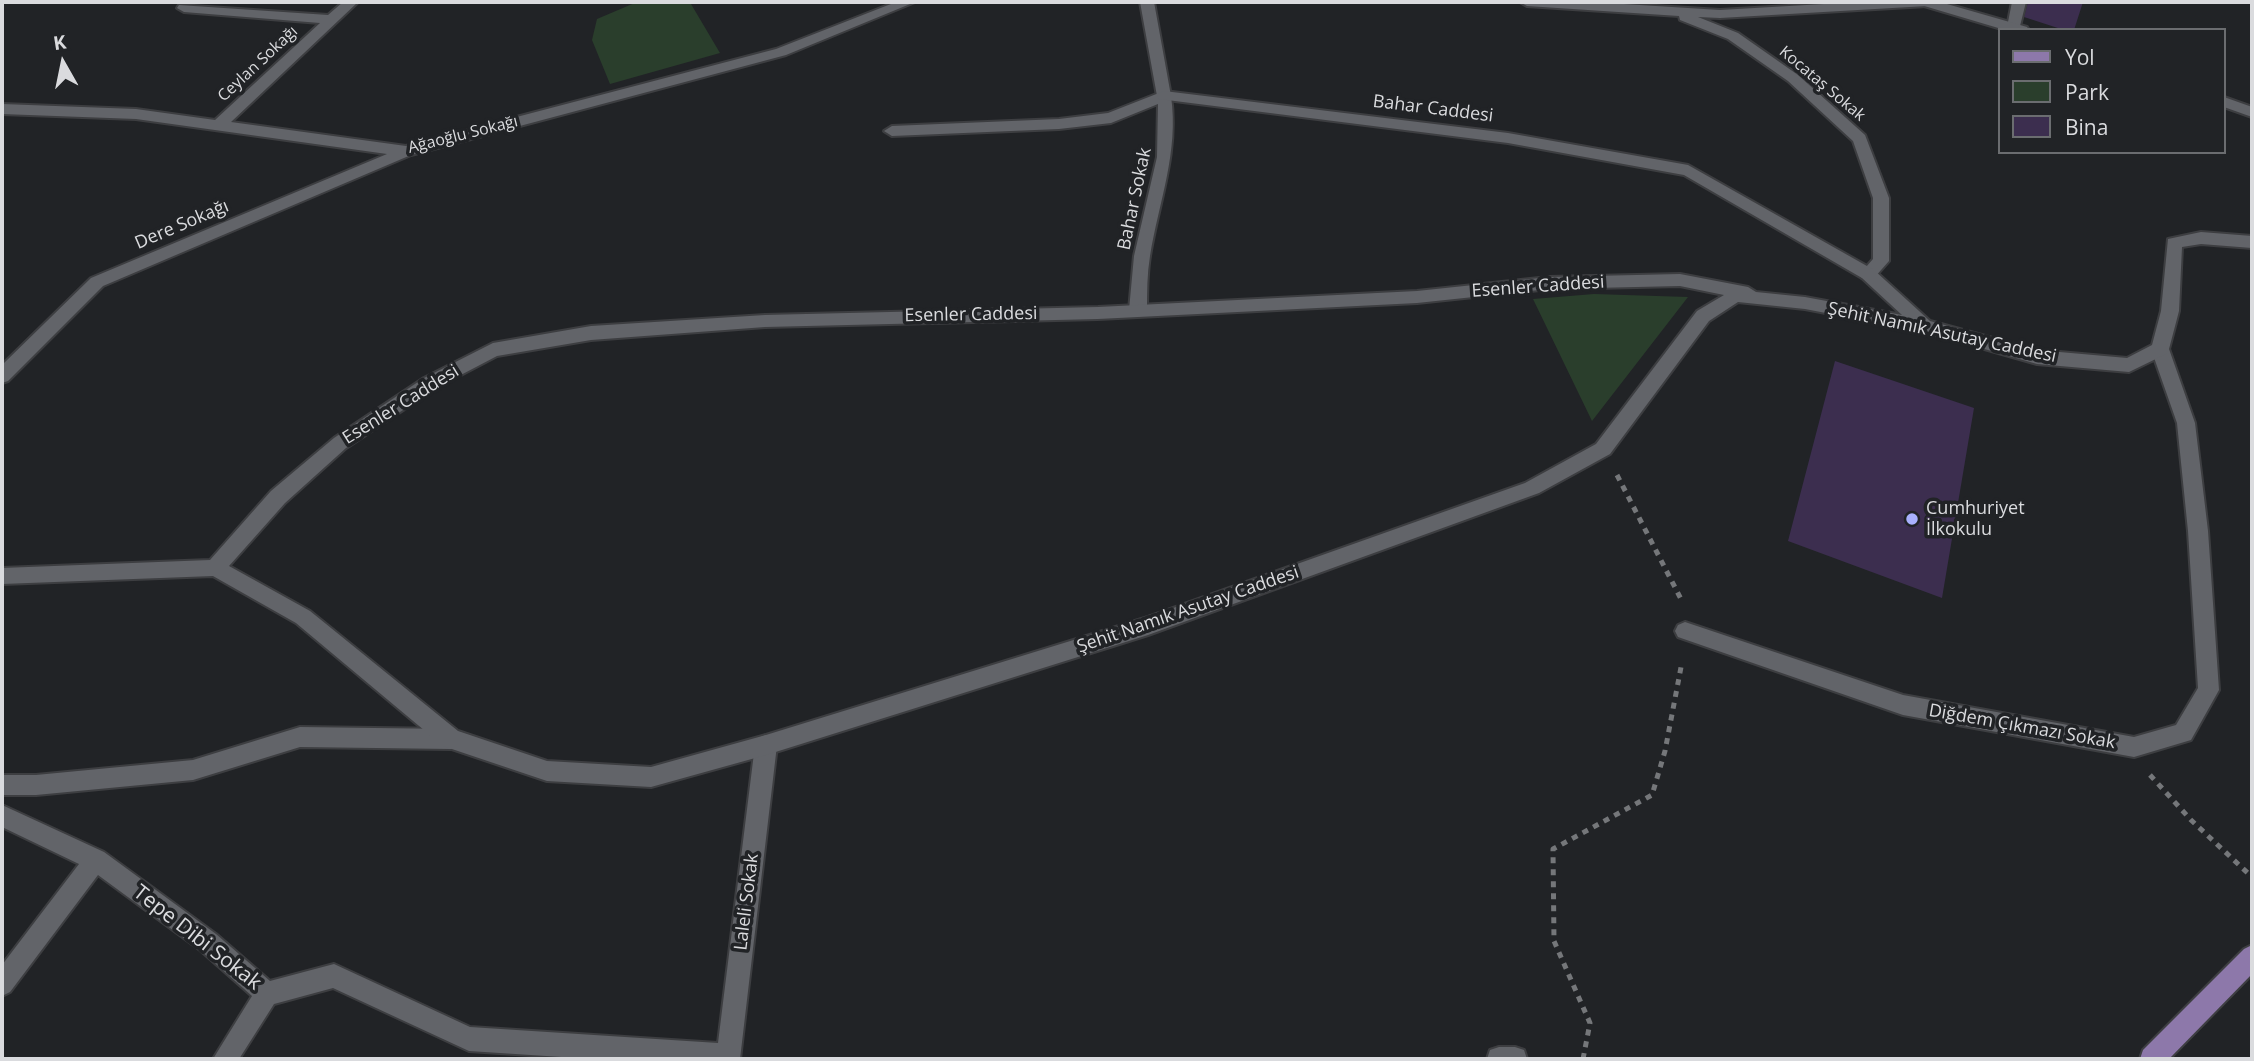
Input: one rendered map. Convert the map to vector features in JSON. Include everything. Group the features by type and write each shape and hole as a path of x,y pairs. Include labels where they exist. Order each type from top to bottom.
{"main road":[{"path":"2226,103 2252,112"},
{"path":"2152,1059 2252,957"}],"street":[{"name":"Ceylan Sokağı","path":"220,124 351,2"},
{"name":"Ağaoğlu Sokağı","path":"2,109 136,114 406,151 780,52 908,2"},
{"name":"Bahar Sokak","path":"1138,310 1142,257 1167,159 1168,117 1147,2"},
{"path":"1527,2 1720,14 1926,2 2018,28 2019,2"},
{"path":"184,8 331,20"},
{"name":"Kocataş Sokak","path":"1671,12 1733,36 1793,78 1860,139 1881,198 1881,261 1868,274"},
{"name":"Bahar Caddesi","path":"892,131 1059,124 1111,118 1164,96 1508,138 1688,170 1868,274 1925,326"},
{"name":"Dere Sokağı","path":"2,376 97,282 406,151"},
{"path":"2160,349 2170,311 2174,243 2201,239 2252,242"},
{"name":"Esenler Caddesi","path":"215,568 278,496 340,443 430,383 493,350 591,333 765,321 1138,310 1417,297 1549,283 1680,280 1805,303"},
{"name":"Şehit Namık Asutay Caddesi","path":"215,568 303,617 452,739 547,771 651,777 766,745 1161,622 1532,488 1603,449 1703,316 1735,296 1805,303 1925,326 2037,357 2129,365 2160,349"},
{"name":"Diğdem Çıkmazı Sokak","path":"1685,631 1903,705 2134,747 2183,733 2209,690 2198,531 2186,423 2160,349"},
{"path":"2,576 215,568"},
{"path":"2,785 36,785 193,770 300,737 452,739"},
{"name":"Laleli Sokak","path":"728,1058 766,745"},
{"name":"Tepe Dibi Sokak","path":"2,816 96,860 208,942 267,993 334,976 469,1039 728,1058"},
{"path":"2,984 96,860"},
{"path":"225,1059 267,993"},
{"path":"1499,1059 1515,1059"}],"path":[{"path":"1583,1059 1590,1023 1554,941 1553,849 1652,794 1665,751 1675,688 1686,647 1682,597 1603,449"},
{"path":"2134,747 2154,782 2252,877"}],"green space":[{"path":"637,2 691,4 720,53 610,84 592,40 597,19"},
{"path":"1594,294 1688,297 1592,421 1533,299"}],"building":[{"path":"2028,2 2083,2 2075,28 2058,28 2024,17"},
{"name":"Cumhuriyet İlkokulu","path":"1835,361 1974,408 1942,598 1788,541"}],"place":[{"name":"Cumhuriyet İlkokulu","path":"1912,519"}]}
